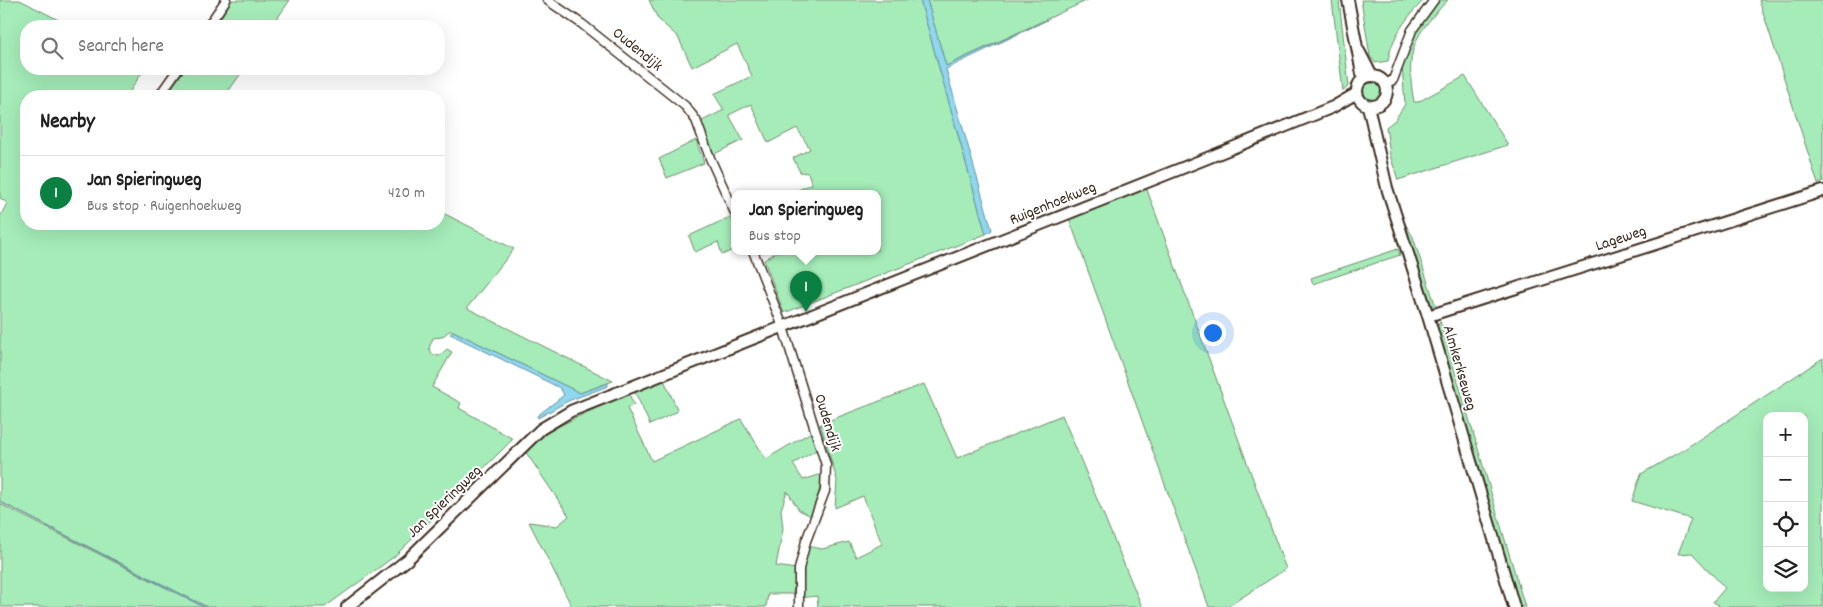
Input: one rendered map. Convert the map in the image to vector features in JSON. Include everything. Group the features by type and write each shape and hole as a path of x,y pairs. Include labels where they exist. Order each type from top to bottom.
{"street":[{"path":"212,20 226,0"},
{"name":"Oudendijk","path":"547,0 582,24 685,106 696,120 710,158 731,204"},
{"path":"1348,0 1357,48 1368,78"},
{"path":"1385,84 1393,80 1400,57 1412,30 1434,0"},
{"path":"164,90 174,75"},
{"path":"1368,78 1380,78 1385,84 1387,94 1385,99 1366,101 1360,83 1368,78"},
{"name":"Ruigenhoekweg","path":"783,327 1333,107 1366,101"},
{"name":"Almkerkseweg","path":"1366,101 1387,188 1428,316 1514,607"},
{"name":"Lageweg","path":"1428,316 1823,191"},
{"name":"Oudendijk","path":"755,255 783,327 821,448 827,478 826,491 802,555 798,584 799,607"},
{"name":"Jan Spieringweg","path":"347,607 408,560 541,429 571,411 783,327"}],"green space":[{"path":"0,0 20,0 58,20 20,20 20,75 140,75 131,90 20,90 20,230 445,230 445,214 514,249 467,308 613,381 580,393 453,331 449,331 442,337 433,338 429,348 433,355 439,356 447,349 452,352 432,387 461,403 459,408 513,439 395,556 325,607 207,607 0,502 0,217 7,203 0,198"},
{"path":"232,0 290,0 276,20 219,20"},
{"path":"649,0 920,0 986,234 784,313 764,260 772,255 881,255 881,190 798,190 812,184 808,173 800,172 793,158 810,149 797,128 768,143 751,104 729,115 743,140 710,156 698,123 724,110 714,94 752,76 737,44 692,67 678,37 658,19"},
{"path":"927,0 1088,0 946,66"},
{"path":"1332,0 1339,0 1349,86 1343,91"},
{"path":"1361,0 1424,0 1401,28 1393,43 1388,61 1375,63 1370,56"},
{"path":"1438,0 1448,0 1419,35 1412,57 1411,84 1414,102 1418,102 1465,76 1508,145 1398,180 1390,155 1386,127 1395,120 1405,104 1402,66 1409,41"},
{"path":"1759,0 1823,0 1823,182 1818,184 1816,178"},
{"path":"181,75 240,75 229,90 170,90"},
{"path":"1372,83 1378,86 1381,92 1378,98 1372,101 1366,98 1363,92 1366,86"},
{"path":"696,140 704,163 667,178 659,159"},
{"path":"1146,187 1286,569 1227,607 1209,607 1069,218"},
{"path":"1400,215 1413,237 1436,307 1430,305"},
{"path":"730,217 731,219 731,251 722,255 718,242 695,252 689,236"},
{"path":"1398,249 1400,255 1313,284 1311,278"},
{"path":"1440,321 1525,607 1520,607 1436,329"},
{"path":"1823,358 1823,607 1717,607 1719,605 1713,602 1725,588 1692,553 1678,554 1691,519 1632,501 1641,474 1683,450"},
{"path":"664,380 678,411 650,425 635,392"},
{"path":"924,384 957,458 1062,415 1142,607 818,607 817,596 800,598 802,572 808,546 822,549 849,542 856,557 882,544 863,496 835,508 837,480 820,424"},
{"path":"629,394 634,405 627,408 652,461 741,419 766,459 813,431 818,449 793,464 803,480 822,474 819,492 811,516 799,510 787,491 781,510 783,529 776,566 796,569 793,594 768,594 766,607 572,607 529,522 557,526 569,516 523,448 561,425"},
{"path":"0,504 204,607 0,607"}],"water":[{"path":"920,0 927,0 946,66 1047,20 946,69 992,230 986,234"},
{"path":"453,331 580,393 608,383 608,386 568,401 538,418 537,416 564,395 560,388 450,334"},
{"path":"0,502 207,607 204,607"}],"place":[{"name":"Jan Spieringweg","path":"806,312"}]}
